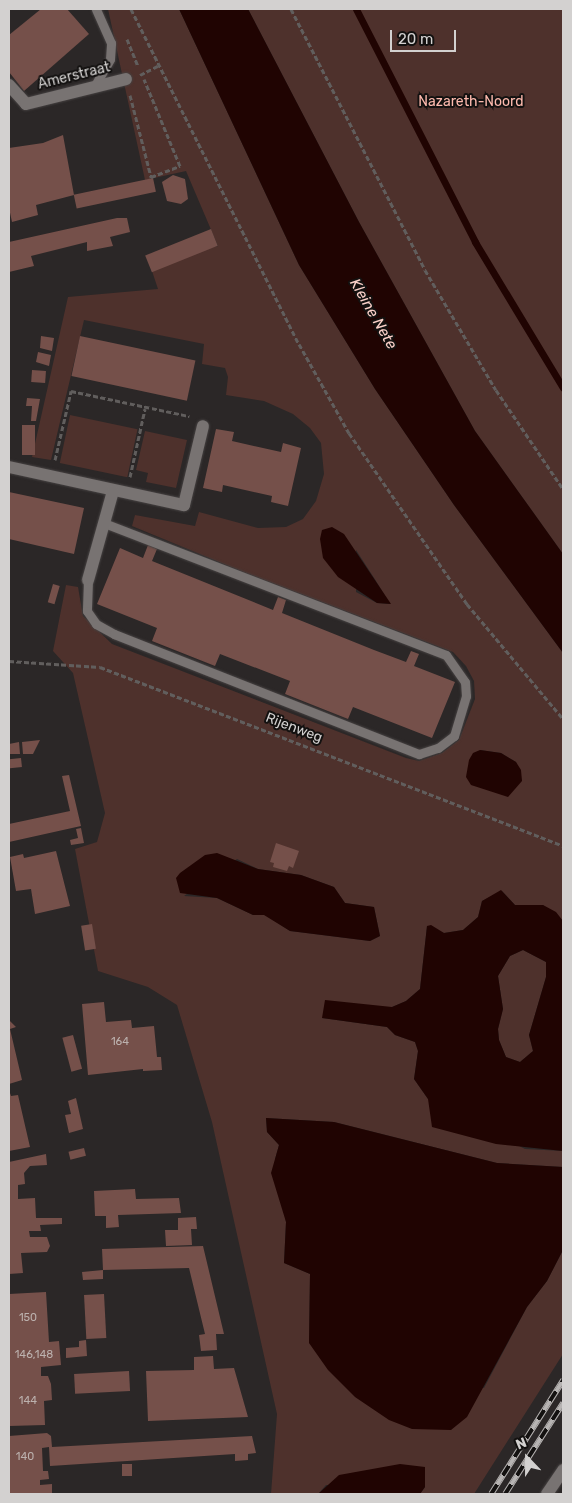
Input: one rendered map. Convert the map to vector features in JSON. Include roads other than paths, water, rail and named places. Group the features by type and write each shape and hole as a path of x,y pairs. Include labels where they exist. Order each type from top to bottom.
{"street":[{"name":"Amerstraat","path":"9,85 26,104 126,80"},
{"path":"9,467 184,505 199,422"},
{"path":"88,580 104,523 120,492"},
{"path":"547,1494 563,1470"}],"lane":[{"path":"94,87 110,58 111,43 96,9"},
{"path":"88,580 87,611 96,624 114,634 419,754 438,748 454,736 466,696 462,676 446,655 104,523"}],"water":[{"name":"Kleine Nete","path":"179,9 248,9 359,222 475,431 563,554 563,653 454,505 375,389 299,265"},
{"path":"332,527 344,534 391,604 377,603 338,577 323,558 320,539 322,530"},
{"path":"480,750 501,753 516,762 521,770 522,781 508,797 471,785 466,777 469,760 473,753"},
{"path":"217,853 258,869 301,875 334,887 345,903 374,907 380,936 370,941 290,931 264,915 253,915 217,898 180,893 176,878 180,873 205,855"},
{"path":"501,890 515,905 543,905 556,912 563,921 563,1151 496,1144 432,1127 428,1099 414,1079 418,1051 415,1042 395,1035 387,1027 322,1018 325,1000 392,1007 406,1001 420,989 427,926 431,925 444,933 463,930 478,917 482,901","holes":["523,950 546,962 546,977 529,1035 533,1051 520,1062 506,1057 499,1040 498,1029 503,1009 498,976 510,956"]},
{"path":"266,1118 334,1122 497,1163 563,1167 563,1250 547,1281 527,1307 467,1417 451,1430 412,1429 389,1420 355,1397 328,1370 309,1343 310,1274 284,1263 286,1222 271,1173 279,1145 267,1132"},
{"path":"400,1464 425,1467 425,1487 420,1494 318,1494 339,1475"}],"waterway":[{"path":"356,9 475,242 563,388"}],"railway":[{"path":"491,1494 563,1380"},
{"path":"505,1494 563,1403"}],"park label":[{"name":"Nazareth-Noord","path":"471,102"}]}
